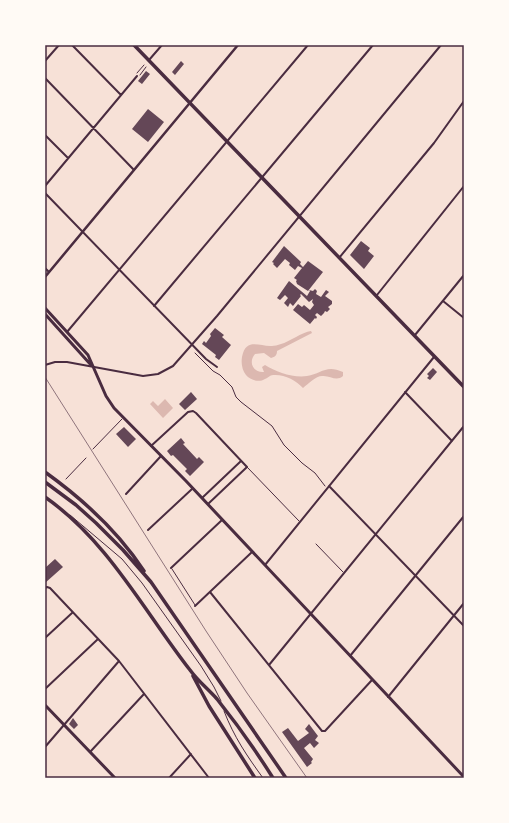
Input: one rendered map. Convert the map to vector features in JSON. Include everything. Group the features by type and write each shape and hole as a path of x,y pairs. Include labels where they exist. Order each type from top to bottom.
{"main road":[{"path":"134,45 464,387"},
{"path":"45,308 88,355 92,367 108,399 124,418 202,498 464,778"},
{"path":"45,314 92,367"},
{"path":"45,472 83,501 110,526 128,547 286,778"},
{"path":"45,482 76,505 96,523 123,550 151,582"},
{"path":"45,497 57,506 93,540 121,574 190,671 255,778"},
{"path":"190,671 217,700 273,778"},
{"path":"45,705 115,778"}],"street":[{"path":"45,61 59,45"},
{"path":"72,45 121,94"},
{"path":"149,60 162,45"},
{"path":"45,277 238,45"},
{"path":"67,332 308,45"},
{"path":"154,306 373,45"},
{"path":"45,365 64,361 138,376 153,375 166,371 173,366 193,345 441,45"},
{"path":"45,186 138,75"},
{"path":"45,78 134,170"},
{"path":"339,258 434,143 464,101"},
{"path":"45,135 68,158"},
{"path":"376,296 464,186"},
{"path":"45,193 208,361 217,368"},
{"path":"45,268 49,272"},
{"path":"414,336 464,275"},
{"path":"443,301 464,318"},
{"path":"265,565 434,357"},
{"path":"405,392 452,441"},
{"path":"151,446 188,412 194,411 247,466 207,504"},
{"path":"269,665 464,426"},
{"path":"126,494 161,456"},
{"path":"202,498 241,461"},
{"path":"328,486 464,626"},
{"path":"148,530 192,489"},
{"path":"350,656 416,577 464,516"},
{"path":"171,568 222,520"},
{"path":"195,606 252,552"},
{"path":"46,588 73,613 119,661 209,778"},
{"path":"210,592 323,731 326,730 372,680"},
{"path":"388,697 464,603"},
{"path":"45,638 73,613"},
{"path":"45,689 98,639"},
{"path":"45,747 119,661"},
{"path":"90,752 144,694"},
{"path":"169,778 191,754"}],"lane":[{"path":"94,449 124,418"},
{"path":"66,479 86,458"},
{"path":"247,466 300,522"},
{"path":"57,506 92,532 122,559 155,600 201,666 216,691 232,731 247,756 263,778"},
{"path":"316,544 344,573"},
{"path":"171,568 195,606"}],"path":[{"path":"138,75 144,65"},
{"path":"138,75 146,67"},
{"path":"194,351 213,371 227,382 234,390 236,397 241,402 272,426 284,444 302,463 315,473 324,485"}],"shaded area":[{"path":"311,331 312,333 277,351 276,355 272,358 264,353 255,354 252,360 254,369 264,372 262,367 265,365 285,374 307,376 332,369 343,372 343,376 340,378 320,376 312,380 303,388 297,382 281,375 272,375 263,380 257,381 248,377 245,373 242,366 242,357 244,351 250,345 273,346 284,343"},
{"path":"165,399 173,408 163,418 150,404 153,401 158,406"}],"building":[{"path":"181,61 184,64 175,75 172,72"},
{"path":"146,71 150,74 142,84 138,81"},
{"path":"148,109 164,122 148,142 132,129"},
{"path":"361,241 370,248 368,251 374,256 364,269 350,255"},
{"path":"284,246 301,262 300,264 303,267 308,261 323,272 308,291 297,284 297,280 294,278 302,268 298,266 295,270 285,259 277,268 273,264 274,263 272,262"},
{"path":"289,281 307,296 310,291 309,290 313,291 315,289 317,291 316,294 321,297 326,290 329,292 325,296 332,301 332,304 328,307 330,309 327,312 325,311 321,316 317,313 315,315 317,317 316,319 315,318 310,324 293,310 298,304 302,307 304,305 310,310 314,305 312,302 313,299 309,302 301,294 293,306 290,303 288,307 284,303 288,298 285,295 280,300 277,298"},
{"path":"215,328 224,335 222,337 231,345 219,360 215,357 216,355 202,344 204,341 206,343 211,336 210,334"},
{"path":"433,368 437,372 430,380 427,378 429,376 427,374"},
{"path":"191,392 197,399 185,410 179,404"},
{"path":"124,427 136,439 128,447 116,434"},
{"path":"181,438 185,443 183,444 197,459 199,457 204,462 190,476 185,471 187,469 167,451"},
{"path":"55,559 63,567 45,583 45,568"},
{"path":"73,718 78,725 74,729 69,724"},
{"path":"309,724 318,736 315,740 319,743 314,748 310,743 304,748 313,759 311,762 312,763 307,767 282,732 288,728 298,741 309,733 305,729"}],"railway":[{"path":"45,377 206,631 247,693 307,778"}]}
